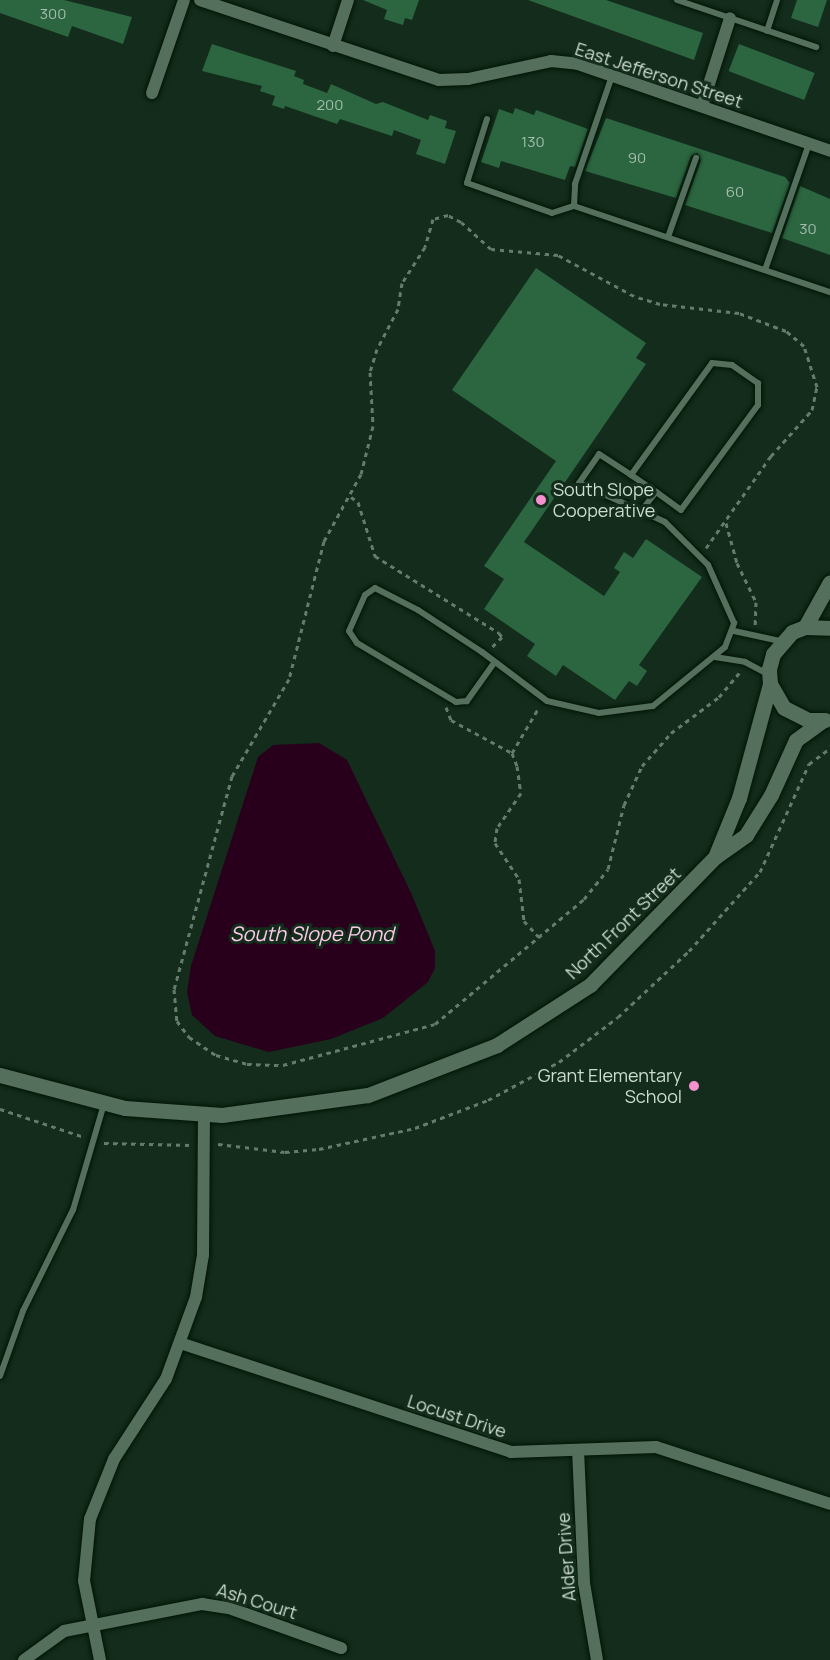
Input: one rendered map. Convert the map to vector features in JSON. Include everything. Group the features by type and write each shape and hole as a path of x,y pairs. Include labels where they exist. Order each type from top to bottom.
{"main road":[{"path":"781,642 805,627 830,582"},
{"path":"805,627 830,628"},
{"name":"North Front Street","path":"0,1075 104,1103 204,1114 293,1108 368,1095 483,1053 538,1022 590,985 715,857 739,798 781,642"},
{"path":"770,679 784,708 795,716 826,720"},
{"path":"715,857 746,835 771,795 796,740 826,720"}],"street":[{"path":"152,93 184,0"},
{"name":"East Jefferson Street","path":"200,0 439,80 468,79 551,61 612,76 830,151"},
{"path":"333,46 348,0"},
{"path":"702,106 730,18"},
{"path":"100,1660 90,1624 85,1547 98,1493 183,1344 203,1256 204,1114"},
{"name":"Locust Drive","path":"183,1344 512,1452 664,1449 830,1504"},
{"name":"Alder Drive","path":"578,1450 584,1582 597,1660"},
{"name":"Ash Court","path":"24,1660 64,1631 90,1624 202,1604 232,1609 341,1648"}],"lane":[{"path":"677,0 816,47"},
{"path":"767,31 777,0"},
{"path":"574,206 575,184 612,76"},
{"path":"487,119 467,183 552,213 574,206 830,292"},
{"path":"765,270 809,144"},
{"path":"668,237 696,158"},
{"path":"631,475 706,367 726,363 758,383 761,390 758,405 681,510 599,454 579,483 665,522 708,565 734,631"},
{"path":"641,512 656,492"},
{"path":"494,663 467,701 448,698 351,637 351,624 369,590 418,610 486,655 543,699 573,710 630,711 653,706 715,657 734,631"},
{"path":"734,631 781,642"},
{"path":"715,657 745,662 770,679"},
{"path":"0,1377 23,1311 73,1210 104,1103"}],"path":[{"path":"351,497 358,502 375,556 499,633 502,637 486,655"},
{"path":"710,547 726,523"},
{"path":"448,698 446,709 451,720 512,753"},
{"path":"539,937 524,921 519,879 495,843 497,828 521,793 512,753 543,699"},
{"path":"0,1109 104,1143 204,1145"}],"water":[{"name":"South Slope Pond","path":"319,743 347,760 412,895 435,951 435,968 428,982 383,1018 331,1039 269,1052 215,1036 192,1015 187,992 191,966 258,757 273,745"}],"building":[{"path":"0,0 64,0 132,17 123,44 72,26 68,37 0,13"},
{"path":"363,0 419,0 412,20 405,18 403,25 384,19 387,10"},
{"path":"528,0 606,0 703,33 694,60"},
{"path":"797,0 827,0 818,27 791,18"},
{"path":"212,44 296,71 294,76 304,80 303,84 327,93 331,84 376,104 383,102 428,120 430,115 447,121 445,128 456,131 445,164 416,154 421,140 394,130 392,136 340,119 337,124 285,106 284,109 272,105 275,96 260,91 262,86 202,71"},
{"path":"739,44 815,73 804,100 729,71"},
{"path":"515,108 534,115 536,110 588,129 575,167 570,166 565,180 501,161 499,168 481,162 499,109 513,114"},
{"path":"606,118 785,177 790,183 772,233 685,205 701,160 697,153 691,156 676,198 585,171"},
{"path":"800,186 830,199 830,255 782,238"},
{"name":"South Slope Cooperative","path":"536,268 646,343 636,358 646,364 524,542 604,596 620,572 614,568 624,552 633,558 646,539 702,577 639,665 647,671 637,686 629,681 615,700 563,665 556,676 527,656 535,644 484,609 504,579 484,566 556,461 452,390"}],"place":[{"name":"South Slope Cooperative","path":"541,500"},
{"name":"Grant Elementary School","path":"694,1086"}]}
